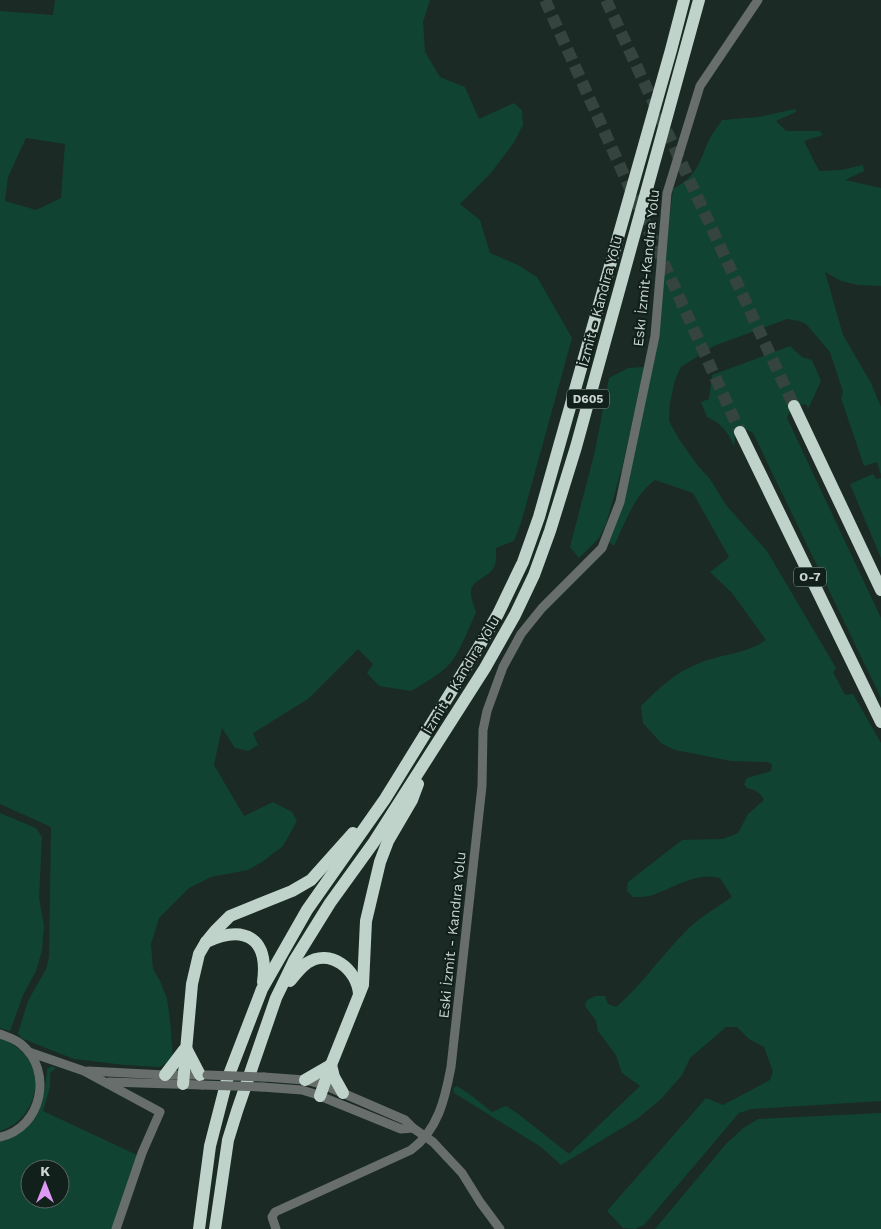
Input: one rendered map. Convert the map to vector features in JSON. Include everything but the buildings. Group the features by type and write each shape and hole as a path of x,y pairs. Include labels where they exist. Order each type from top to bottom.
{"highway":[{"path":"199,1229 210,1146 227,1080 262,989 307,910 385,799 498,614 523,562 540,517 684,0"},
{"name":"İzmit - Kandıra Yolu","path":"427,760 485,668 515,614 534,575 550,531 576,446 699,0"},
{"path":"794,406 881,590"},
{"name":"O-7","path":"740,432 881,722"},
{"path":"322,1090 330,1065 363,985 366,921 380,862 388,841 412,800 427,760"},
{"path":"216,1229 228,1140 276,998 294,961 330,903 374,842 427,760"},
{"path":"183,1079 194,970 199,954 206,942 215,930 230,916 292,891 311,880 385,799"},
{"path":"206,942 222,936 238,934 256,942 265,962 262,989"},
{"path":"276,998 308,962 328,958 348,968 358,986 359,996"},
{"path":"165,1075 186,1048"},
{"path":"186,1048 203,1078"},
{"path":"305,1080 330,1065"},
{"path":"330,1065 343,1093"}],"street":[{"name":"Eskı İzmit-Kandıra Yolu","path":"483,730 487,711 503,667 521,634 542,608 602,548 620,502 655,336 667,193 700,86 758,0"},
{"name":"Eski İzmit - Kandıra Yolu","path":"425,1138 439,1116 451,1067 482,786 483,730"},
{"path":"0,1034 12,1038 29,1052 37,1066 41,1082 39,1099 32,1114 21,1127 7,1136 0,1137"},
{"path":"29,1052 84,1070 160,1112 142,1153 116,1229"},
{"path":"84,1070 165,1075 183,1079"},
{"path":"106,1082 264,1077 305,1080 402,1129 413,1128"},
{"path":"203,1078 262,1087 343,1093 405,1120 425,1138 433,1142 462,1173 500,1229"},
{"path":"276,1229 272,1217 275,1212 411,1150 425,1138"}],"green space":[{"path":"55,0 430,0 423,22 425,52 440,77 465,87 479,119 514,103 522,110 523,125 513,144 490,174 460,204 480,220 490,253 518,265 537,277 572,338 521,523 514,541 496,548 496,560 492,571 472,588 471,593 476,612 452,661 433,678 411,691 379,686 367,673 373,664 358,649 308,699 253,733 258,745 248,751 235,748 222,728 214,765 244,816 273,802 292,812 297,821 283,846 262,862 248,870 211,877 189,888 159,918 151,944 153,969 167,999 173,1059 160,1067 74,1059 21,1038 18,1033 28,1001 46,969 49,957 51,827 0,804 0,11 53,15","holes":["26,138 65,144 61,198 36,210 5,201 8,177"]},
{"path":"795,109 796,112 776,121 786,131 820,131 823,135 804,141 819,171 841,170 863,165 864,171 845,180 881,188 881,286 858,285 841,281 825,272 843,335 871,383 881,407 881,475 877,462 864,466 841,398 843,392 830,352 806,324 799,321 787,319 714,346 681,367 675,380 670,403 669,421 679,439 698,466 710,479 726,505 767,551 836,668 833,672 845,695 853,694 881,743 881,1101 752,1109 739,1113 644,1225 635,1229 623,1228 607,1211 706,1098 723,1105 770,1080 773,1072 764,1047 749,1039 737,1027 726,1027 690,1058 682,1075 661,1099 637,1119 561,1165 541,1147 454,1093 453,1088 457,1086 492,1112 506,1106 569,1154 640,1086 622,1073 616,1055 598,1031 596,1021 585,1006 587,1000 596,996 605,996 608,1004 616,1007 690,927 707,913 732,897 720,878 711,876 693,879 649,896 633,897 627,891 628,882 682,840 723,839 738,833 748,814 764,800 759,793 747,788 744,784 747,778 771,771 772,764 767,762 731,761 675,750 661,743 643,723 641,706 681,672 706,661 750,649 766,640 732,593 710,572 729,557 693,493 655,480 641,493 636,501 614,546 609,542 621,510 656,352 673,189 682,184 697,168 710,137 722,120 758,117"},
{"path":"790,346 802,357 812,360 821,381 808,409 807,405 797,406 792,409 787,418 881,618 881,698 753,433 747,430 740,432 735,437 734,446 724,428 707,417 701,402 709,399 712,375"},
{"path":"644,367 622,468 606,524 599,538 579,558 570,547 595,451 609,378 628,368"},
{"path":"873,474 876,479 881,478 881,558 850,484"},
{"path":"0,813 36,828 42,837 39,898 44,926 42,950 36,971 23,995 10,1031 0,1028"},
{"path":"0,1038 15,1046 29,1061 34,1072 35,1084 34,1096 22,1118 12,1126 0,1131"},
{"path":"52,1066 56,1068 50,1073 50,1087 43,1111 137,1155 112,1229 0,1229 0,1142 23,1130 30,1123 41,1105 47,1069"},
{"path":"881,1113 881,1229 655,1229 726,1144 742,1129 758,1119"}],"tunnel":[{"path":"545,0 740,432"},
{"path":"606,0 794,406"}]}
